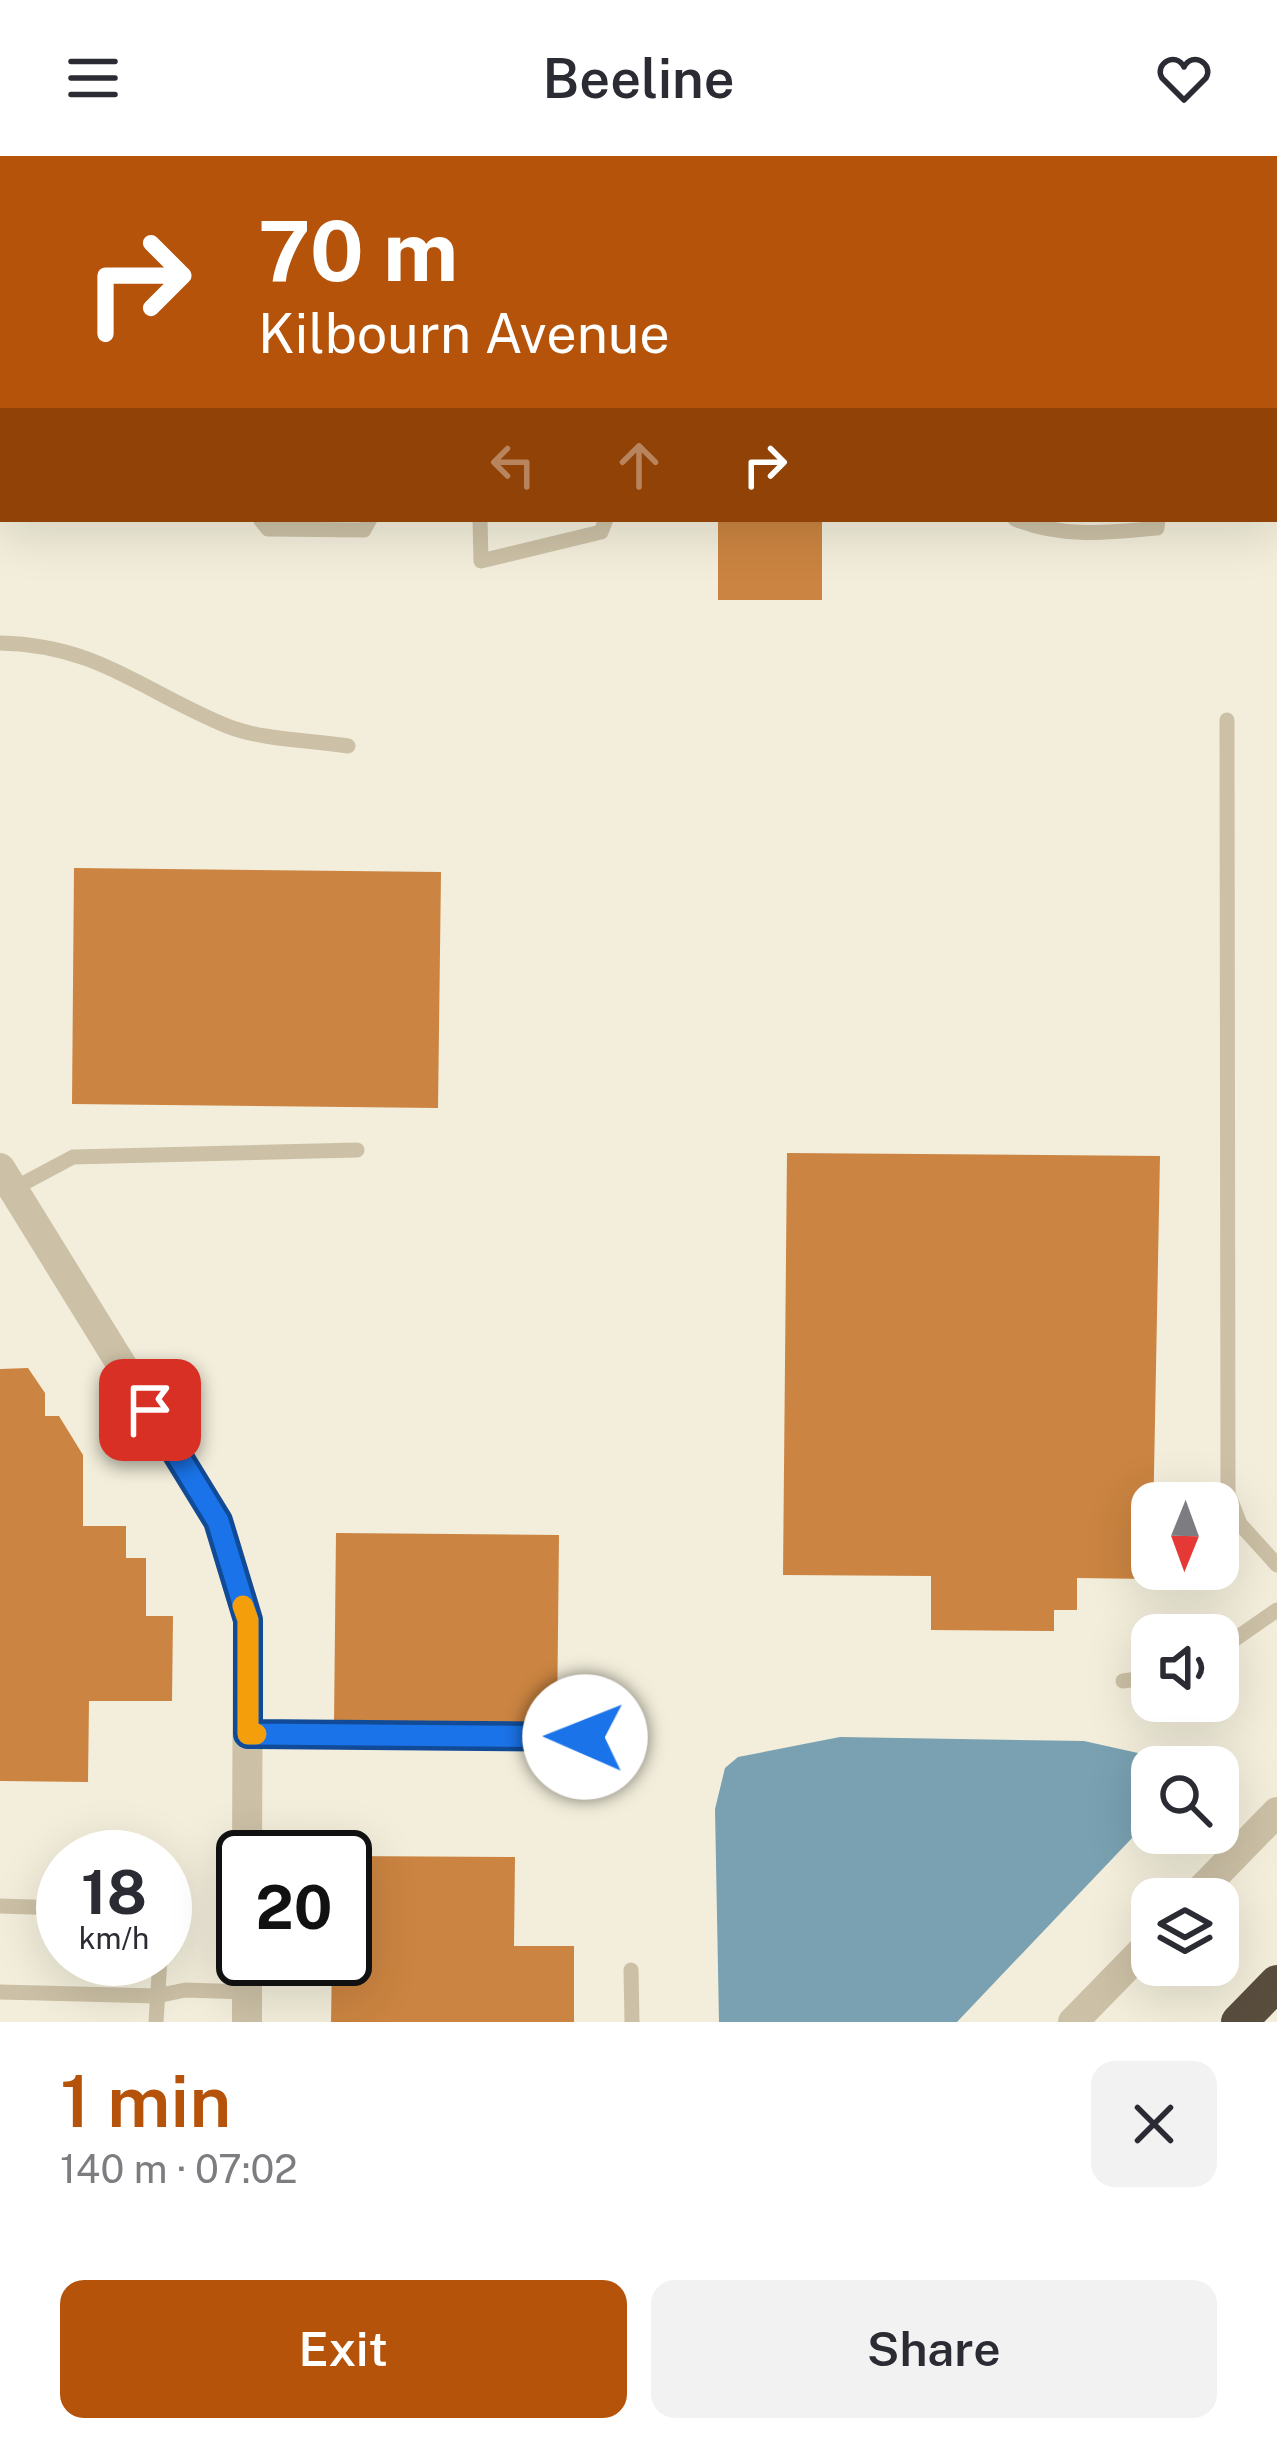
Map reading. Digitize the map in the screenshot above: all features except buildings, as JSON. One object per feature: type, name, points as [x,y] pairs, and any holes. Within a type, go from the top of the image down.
[{"type":"highway","points":[[1239,2022],[1277,1983]]},
{"type":"street","points":[[6,1178],[218,1521],[248,1620],[247,1830]]},
{"type":"street","points":[[1213,1878],[1277,1812]]},
{"type":"street","points":[[1073,2022],[1131,1963]]},
{"type":"lane","points":[[262,522],[268,530],[364,530],[368,522]]},
{"type":"lane","points":[[480,522],[481,562],[601,532],[605,522]]},
{"type":"lane","points":[[1022,522],[1045,531],[1106,533],[1157,528],[1158,522]]},
{"type":"lane","points":[[0,643],[27,643],[106,663],[230,728],[348,746]]},
{"type":"lane","points":[[1227,720],[1228,1493],[1240,1524],[1277,1565]]},
{"type":"lane","points":[[6,1178],[73,1157],[357,1150]]},
{"type":"lane","points":[[1239,1637],[1277,1610]]},
{"type":"lane","points":[[1123,1681],[1131,1680]]},
{"type":"lane","points":[[248,1734],[585,1737]]},
{"type":"lane","points":[[0,1906],[36,1908]]},
{"type":"lane","points":[[632,1970],[632,2022]]},
{"type":"lane","points":[[156,2022],[158,1986]]},
{"type":"lane","points":[[0,1992],[157,1996],[185,1990],[247,2007]]},
{"type":"water","points":[[840,1737],[1084,1741],[1131,1751],[1131,1839],[957,2022],[719,2022],[715,1809],[725,1768],[738,1757]]},
{"type":"slow traffic","points":[[243,1606],[248,1620],[248,1734],[256,1734]]},
{"type":"route","points":[[150,1410],[218,1521],[248,1620],[248,1734],[585,1737]]}]
